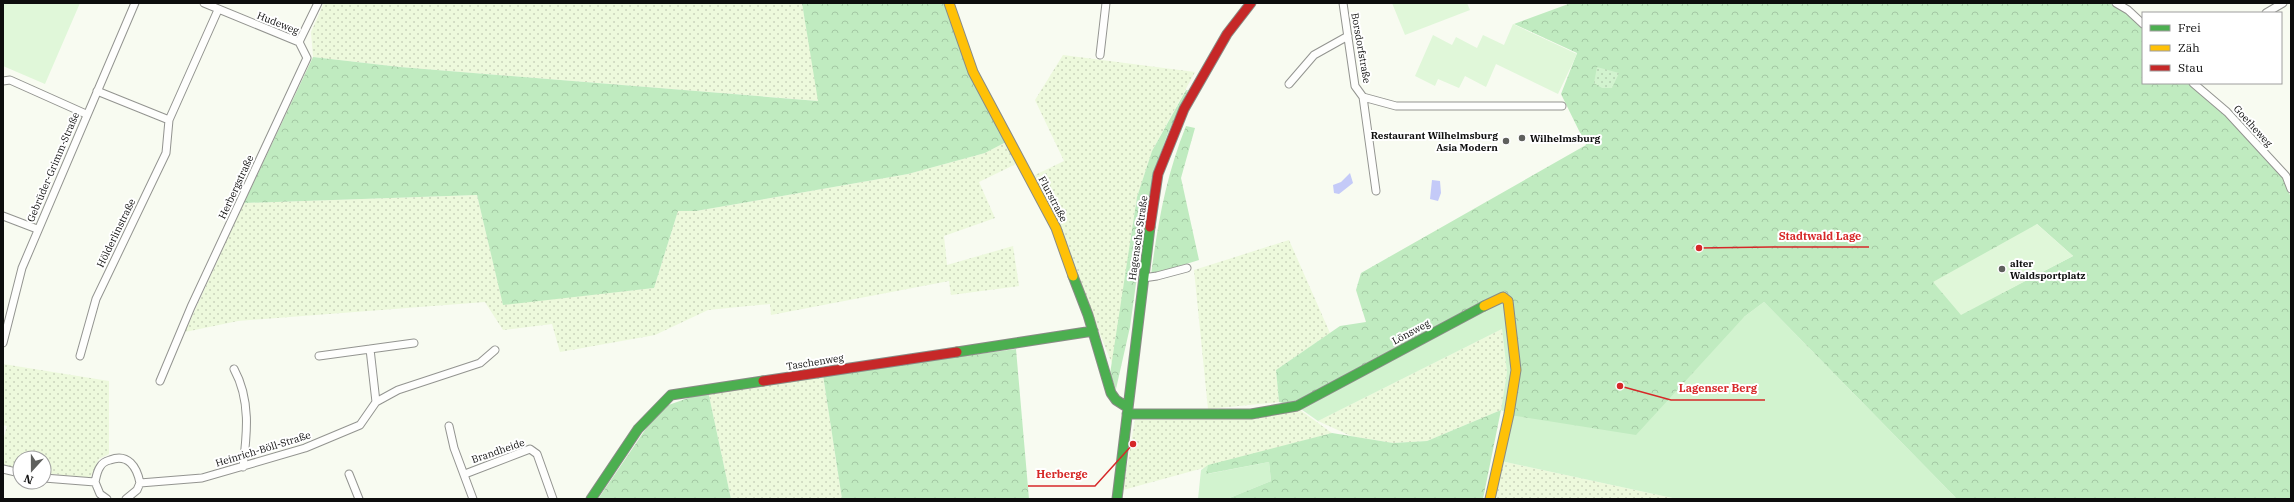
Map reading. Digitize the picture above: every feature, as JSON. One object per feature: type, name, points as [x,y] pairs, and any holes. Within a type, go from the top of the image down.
[{"type":"street","name":"Gebrüder-Grimm-Straße","points":[[3,343],[22,268],[37,229],[135,3]]},
{"type":"street","name":"Hudeweg","points":[[204,3],[299,42]]},
{"type":"street","points":[[299,42],[318,3]]},
{"type":"street","name":"Flurstraße","points":[[949,3],[973,72],[1056,228],[1093,331],[1101,363],[1111,393],[1127,410]]},
{"type":"street","points":[[1100,55],[1106,3]]},
{"type":"street","name":"Hagensche Straße","points":[[1117,499],[1143,278],[1158,174],[1177,122],[1227,34],[1251,3]]},
{"type":"street","name":"Borsdorfstraße","points":[[1343,3],[1355,86],[1363,97],[1376,191]]},
{"type":"street","points":[[2116,3],[2128,10],[2142,23]]},
{"type":"street","points":[[2268,12],[2283,3]]},
{"type":"street","name":"Hölderlinstraße","points":[[80,356],[96,299],[166,153],[169,120],[218,10]]},
{"type":"street","points":[[1289,84],[1314,55],[1348,36]]},
{"type":"street","name":"Herbergstraße","points":[[160,381],[191,307],[307,58],[299,42]]},
{"type":"street","points":[[3,81],[10,80],[86,114]]},
{"type":"street","name":"Goetheweg","points":[[2194,84],[2227,112],[2286,176],[2291,189]]},
{"type":"street","points":[[97,91],[169,120]]},
{"type":"street","points":[[1363,97],[1396,106],[1562,106]]},
{"type":"street","points":[[3,216],[37,229]]},
{"type":"street","points":[[1143,278],[1158,276],[1187,268]]},
{"type":"street","name":"Lönsweg","points":[[1127,410],[1251,414],[1297,406],[1423,337],[1457,322],[1502,297],[1508,301],[1516,370],[1509,414],[1490,499]]},
{"type":"street","name":"Taschenweg","points":[[591,499],[643,424],[662,401],[671,395],[1093,331]]},
{"type":"street","points":[[319,356],[414,343]]},
{"type":"street","points":[[370,349],[376,402]]},
{"type":"street","name":"Heinrich-Böll-Straße","points":[[140,483],[202,478],[304,448],[360,425],[376,402],[398,390],[480,363],[495,350]]},
{"type":"street","points":[[234,369],[244,396],[248,426],[243,467]]},
{"type":"street","name":"Brandheide","points":[[449,426],[454,448],[465,474],[473,499]]},
{"type":"street","name":"Brandheide","points":[[465,474],[530,449],[538,454],[553,499]]},
{"type":"street","points":[[107,499],[100,494],[95,482],[99,468],[103,463],[119,457],[128,460],[134,467],[140,483],[137,490],[126,499]]},
{"type":"street","points":[[349,474],[359,499]]},
{"type":"street","points":[[52,479],[95,482]]},
{"type":"green space","points":[[3,3],[80,3],[45,84],[3,66]]},
{"type":"green space","points":[[324,3],[802,3],[819,101],[400,67],[313,57],[311,32]]},
{"type":"green space","points":[[802,3],[945,3],[1006,142],[985,153],[908,174],[696,211],[678,211],[654,288],[503,305],[477,195],[244,203],[313,57],[400,67],[818,101]]},
{"type":"green space","points":[[1392,3],[1467,3],[1470,10],[1405,35]]},
{"type":"green space","points":[[1571,3],[2109,3],[2124,11],[2142,28],[2142,84],[2189,84],[2233,118],[2284,179],[2291,198],[2291,499],[1957,499],[1764,302],[1744,317],[1636,435],[1510,415],[1520,371],[1505,291],[1298,407],[1279,402],[1276,370],[1340,326],[1366,322],[1356,290],[1361,273],[1586,145],[1561,94],[1577,53],[1514,24]],"holes":[[[2037,224],[2073,256],[2002,293]]]},
{"type":"green space","points":[[1513,24],[1577,54],[1558,94],[1496,64],[1486,87],[1465,76],[1459,88],[1438,79],[1435,86],[1415,76],[1433,35],[1452,45],[1456,37],[1477,48],[1483,35],[1504,45]]},
{"type":"green space","points":[[1063,55],[1195,72],[1152,151],[1137,197],[1113,366],[1035,175],[1064,161],[1035,100]]},
{"type":"green space","points":[[1597,67],[1619,73],[1612,88],[1602,88],[1594,83]]},
{"type":"green space","points":[[1186,90],[1188,90],[1168,133],[1157,163],[1147,204],[1130,327],[1116,389],[1110,374],[1137,197],[1152,151]]},
{"type":"green space","points":[[1186,126],[1195,128],[1181,178],[1199,260],[1151,275],[1168,181]]},
{"type":"green space","points":[[1006,142],[1016,164],[979,182],[995,218],[944,236],[947,265],[1013,246],[1019,286],[951,295],[949,281],[771,315],[770,304],[708,310],[655,335],[560,352],[552,324],[503,330],[485,302],[238,321],[185,332],[244,203],[477,195],[503,304],[654,288],[678,211],[696,211],[908,174],[985,153]]},
{"type":"green space","name":"alter Waldsportplatz","points":[[2037,224],[2073,256],[1961,315],[1933,282]]},
{"type":"green space","points":[[1289,240],[1330,333],[1276,370],[1279,402],[1208,409],[1194,270]]},
{"type":"green space","points":[[1505,291],[1520,371],[1744,317],[1764,302],[1957,499],[1677,499],[1501,461],[1510,415],[1501,410],[1507,372],[1502,329],[1318,421],[1298,407]]},
{"type":"green space","points":[[1502,329],[1507,372],[1501,410],[1427,441],[1393,443],[1351,436],[1318,421]]},
{"type":"green space","points":[[1016,349],[1029,499],[842,499],[823,375]]},
{"type":"green space","points":[[3,364],[109,381],[109,454],[99,459],[90,478],[52,474],[52,450],[12,450],[12,467],[3,465],[3,441],[7,426],[3,425]]},
{"type":"green space","points":[[823,375],[842,499],[731,499],[708,391]]},
{"type":"green space","points":[[708,391],[731,499],[598,499],[660,408]]},
{"type":"green space","points":[[1300,410],[1332,433],[1123,490],[1135,420],[1254,419]]},
{"type":"green space","points":[[1501,410],[1483,499],[1227,499],[1271,481],[1269,462],[1206,474],[1208,465],[1332,433],[1393,443],[1427,441]]},
{"type":"green space","points":[[1501,461],[1677,499],[1493,499]]},
{"type":"green space","points":[[1269,462],[1271,481],[1227,499],[1198,499],[1201,470],[1208,465],[1207,474]]},
{"type":"water","points":[[1350,173],[1353,183],[1339,194],[1334,193],[1333,185],[1341,182]]},
{"type":"water","points":[[1432,180],[1440,181],[1441,193],[1438,201],[1430,199]]},
{"type":"traffic: fast","points":[[1117,499],[1150,227]]},
{"type":"traffic: fast","points":[[1073,276],[1088,315],[1111,393],[1116,400],[1127,407]]},
{"type":"traffic: fast","points":[[1127,414],[1251,414],[1297,406],[1484,306]]},
{"type":"traffic: fast","points":[[957,352],[1093,331]]},
{"type":"traffic: fast","points":[[591,499],[638,429],[671,395],[763,381]]},
{"type":"traffic: slow","points":[[949,3],[973,72],[1056,228],[1073,276]]},
{"type":"traffic: slow","points":[[1484,306],[1503,297],[1508,301],[1516,370],[1509,414],[1490,499]]},
{"type":"traffic: jam","points":[[1150,227],[1158,174],[1184,109],[1227,34],[1251,3]]},
{"type":"traffic: jam","points":[[763,381],[957,352]]},
{"type":"place","name":"Wilhelmsburg","points":[[1522,138]]},
{"type":"place","name":"Restaurant Wilhelmsburg Asia Modern","points":[[1506,141]]},
{"type":"place","name":"Stadtwald Lage","points":[[1699,248]]},
{"type":"place","name":"alter Waldsportplatz","points":[[2002,269]]},
{"type":"place","name":"Lagenser Berg","points":[[1620,386]]},
{"type":"place","name":"Herberge","points":[[1133,444]]}]
